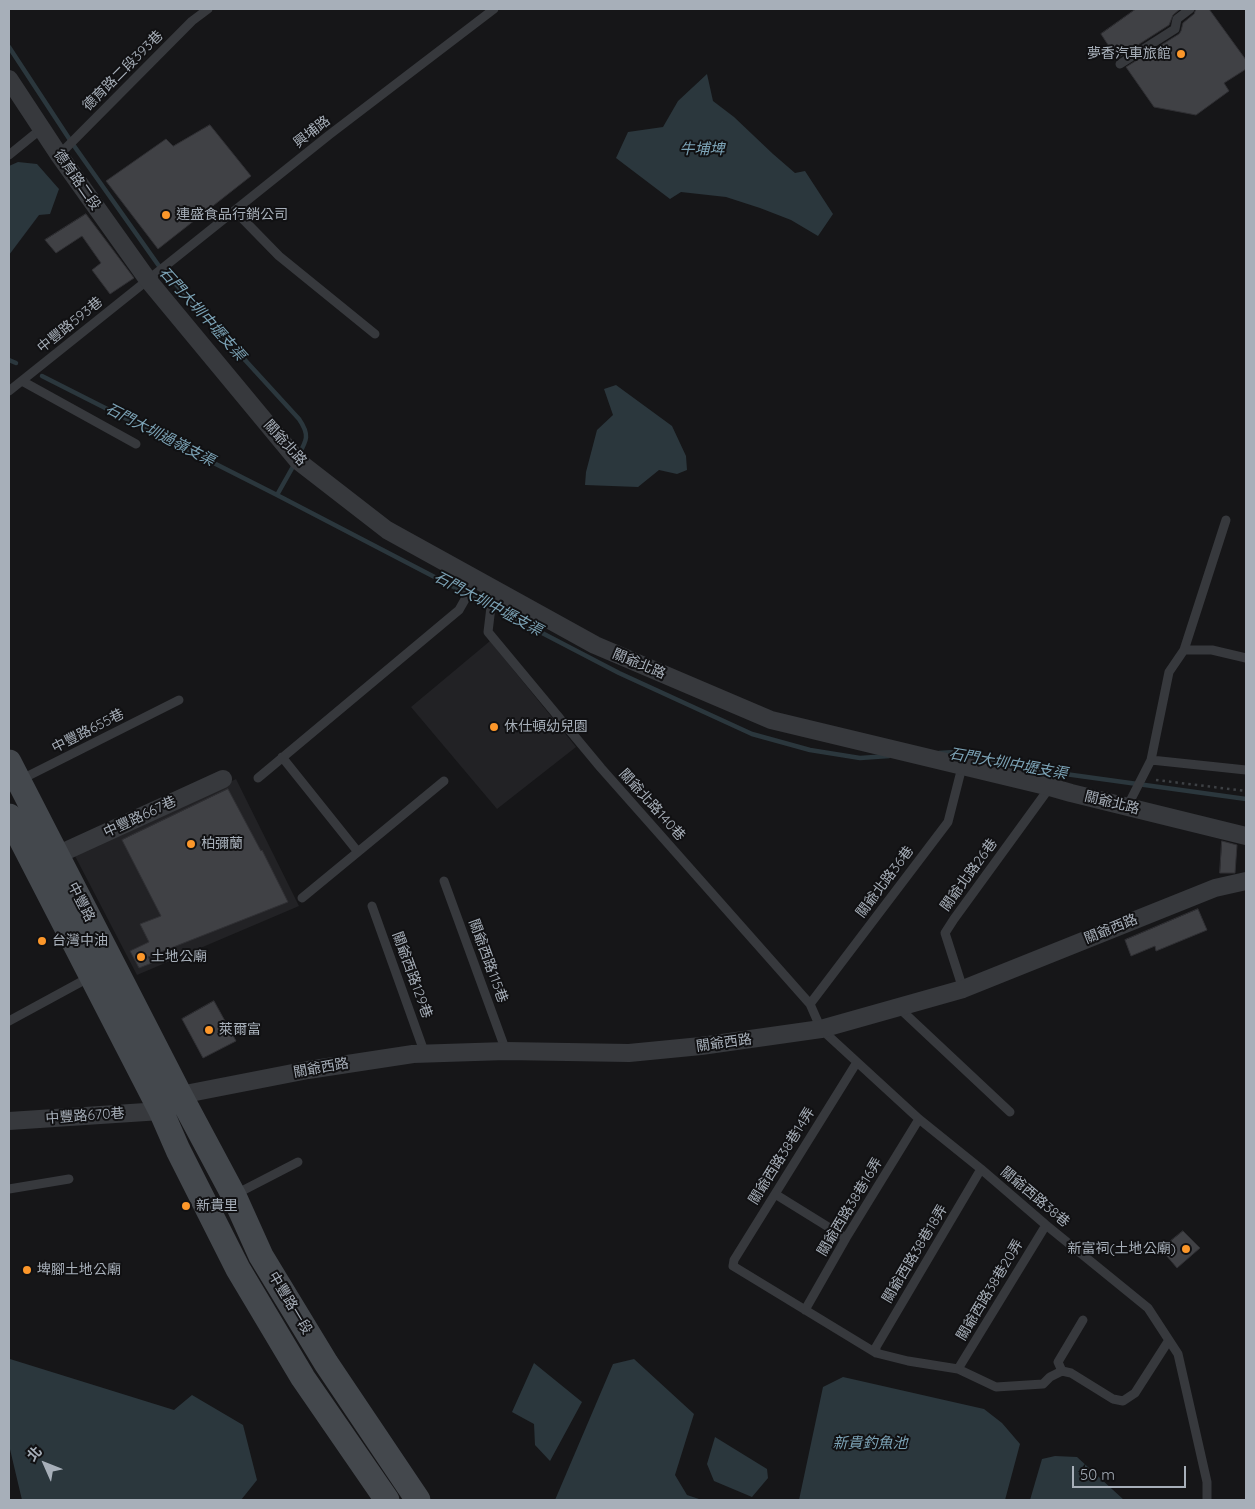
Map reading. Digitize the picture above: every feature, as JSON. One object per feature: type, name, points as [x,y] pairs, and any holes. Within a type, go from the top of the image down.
[{"type":"main road","name":"中豐路","points":[[12,776],[57,856],[180,1096]]},
{"type":"main road","name":"中豐路","points":[[9,816],[161,1111]]},
{"type":"main road","name":"中豐路一段","points":[[180,1096],[234,1196],[261,1256],[326,1363],[418,1500]]},
{"type":"main road","name":"中豐路一段","points":[[161,1111],[178,1150],[238,1269],[304,1378],[387,1500]]},
{"type":"street","name":"德育路二段","points":[[9,79],[59,155],[148,280]]},
{"type":"street","name":"關爺北路","points":[[148,280],[298,461],[387,530],[595,646],[771,720],[1246,836]]},
{"type":"street","name":"中豐路667巷","points":[[57,856],[223,779]]},
{"type":"street","name":"關爺西路","points":[[180,1096],[308,1070],[413,1054],[506,1051],[629,1053],[701,1046],[821,1029],[963,989],[1215,888],[1246,881]]},
{"type":"street","points":[[161,1111],[180,1096]]},
{"type":"street","name":"中豐路670巷","points":[[9,1121],[161,1111]]},
{"type":"lane","name":"德育路二段393巷","points":[[59,155],[192,21],[208,9]]},
{"type":"lane","name":"興埔路","points":[[148,280],[330,135],[494,9]]},
{"type":"lane","points":[[1120,64],[1175,29],[1177,19],[1190,9]]},
{"type":"lane","points":[[9,155],[42,128]]},
{"type":"lane","points":[[235,211],[279,256],[375,334]]},
{"type":"lane","name":"中豐路593巷","points":[[9,391],[148,280]]},
{"type":"lane","points":[[22,381],[136,444]]},
{"type":"lane","points":[[1127,807],[1151,760],[1169,672],[1184,650],[1226,520]]},
{"type":"lane","points":[[258,778],[459,610],[476,580]]},
{"type":"lane","name":"關爺北路140巷","points":[[493,590],[488,632],[601,768],[810,1004],[821,1029]]},
{"type":"lane","points":[[1184,650],[1212,650],[1246,658]]},
{"type":"lane","name":"中豐路655巷","points":[[12,776],[179,700]]},
{"type":"lane","points":[[282,757],[358,852]]},
{"type":"lane","points":[[1151,760],[1246,770]]},
{"type":"lane","name":"關爺北路36巷","points":[[810,1004],[948,822],[962,767]]},
{"type":"lane","points":[[302,898],[444,780]]},
{"type":"lane","name":"關爺北路26巷","points":[[963,989],[945,933],[1050,787]]},
{"type":"lane","name":"關爺西路115巷","points":[[444,881],[506,1051]]},
{"type":"lane","name":"關爺西路129巷","points":[[372,906],[425,1054]]},
{"type":"lane","points":[[9,1021],[92,976]]},
{"type":"lane","points":[[898,1007],[1010,1112]]},
{"type":"lane","name":"關爺西路38巷","points":[[821,1029],[919,1119],[1148,1308],[1178,1354],[1207,1482],[1206,1500]]},
{"type":"lane","name":"關爺西路38巷14弄","points":[[805,1310],[733,1266],[734,1260],[858,1062]]},
{"type":"lane","name":"關爺西路38巷16弄","points":[[805,1310],[846,1238],[919,1119]]},
{"type":"lane","points":[[234,1196],[298,1162]]},
{"type":"lane","name":"關爺西路38巷18弄","points":[[876,1353],[876,1347],[981,1169]]},
{"type":"lane","points":[[9,1189],[69,1179]]},
{"type":"lane","points":[[775,1194],[846,1238]]},
{"type":"lane","name":"關爺西路38巷20弄","points":[[958,1369],[1046,1225]]},
{"type":"lane","points":[[805,1310],[876,1353],[908,1361],[958,1369],[996,1387],[1043,1384],[1050,1377],[1062,1371],[1071,1373],[1113,1399],[1123,1402],[1135,1393],[1169,1340]]},
{"type":"lane","points":[[1062,1371],[1058,1362],[1083,1320]]},
{"type":"path","points":[[1156,780],[1246,791]]},
{"type":"shaded area","name":"休仕頓幼兒園","points":[[490,641],[576,747],[497,809],[411,707]]},
{"type":"shaded area","points":[[236,779],[299,906],[137,975],[75,856]]},
{"type":"water","name":"牛埔埤","points":[[707,74],[713,101],[734,117],[795,173],[805,171],[833,214],[818,236],[791,220],[726,197],[681,192],[670,199],[616,158],[628,132],[663,127],[678,101]]},
{"type":"water","points":[[18,162],[37,164],[59,189],[50,214],[39,215],[9,255],[9,166]]},
{"type":"water","points":[[616,385],[672,426],[686,456],[687,470],[677,474],[659,470],[638,487],[585,485],[586,472],[597,430],[613,415],[604,389]]},
{"type":"water","points":[[10,1359],[174,1410],[192,1395],[243,1425],[257,1480],[241,1500],[22,1500],[9,1445]]},
{"type":"water","points":[[634,1359],[694,1414],[675,1475],[687,1495],[702,1500],[555,1500],[613,1364]]},
{"type":"water","points":[[534,1363],[582,1402],[550,1461],[535,1445],[534,1424],[512,1412]]},
{"type":"water","name":"新貴釣魚池","points":[[843,1377],[984,1409],[1002,1423],[1020,1444],[1005,1500],[799,1500],[823,1387]]},
{"type":"water","points":[[715,1437],[767,1469],[768,1478],[752,1497],[714,1481],[707,1464]]},
{"type":"water","points":[[1055,1456],[1077,1457],[1124,1500],[1030,1500],[1042,1459]]},
{"type":"building","points":[[1136,9],[1180,9],[1173,15],[1169,25],[1119,57],[1118,55],[1116,57],[1101,34]]},
{"type":"building","points":[[1196,9],[1209,9],[1246,60],[1246,69],[1224,83],[1229,91],[1196,115],[1154,107],[1126,67],[1179,34],[1183,23],[1194,14]]},
{"type":"building","name":"連盛食品行銷公司","points":[[210,125],[251,176],[158,249],[106,181],[166,139],[173,146]]},
{"type":"building","points":[[86,214],[134,278],[110,294],[92,270],[101,263],[82,236],[56,253],[45,240]]},
{"type":"building","points":[[228,789],[288,902],[148,957],[152,963],[139,968],[130,951],[149,942],[140,924],[161,916],[122,840]]},
{"type":"building","points":[[1222,841],[1237,845],[1235,873],[1220,873]]},
{"type":"building","points":[[1198,909],[1207,930],[1156,951],[1155,946],[1131,956],[1125,940]]},
{"type":"building","name":"萊爾富","points":[[214,1001],[236,1041],[203,1058],[182,1019]]},
{"type":"building","name":"新富祠(土地公廟)","points":[[1183,1231],[1200,1248],[1177,1268],[1166,1255],[1172,1250],[1167,1244]]},
{"type":"waterway","name":"石門大圳中壢支渠","points":[[9,47],[72,143],[159,266],[299,419],[305,429],[306,438],[298,456]]},
{"type":"waterway","name":"石門大圳過嶺支渠","points":[[9,360],[16,363]]},
{"type":"waterway","name":"石門大圳中壢支渠","points":[[42,376],[277,495],[619,673],[752,734],[810,750],[860,758],[889,756]]},
{"type":"waterway","name":"石門大圳中壢支渠","points":[[277,495],[295,463]]},
{"type":"waterway","name":"石門大圳中壢支渠","points":[[939,753],[955,752],[1058,773],[1246,799]]},
{"type":"place","name":"夢香汽車旅館","points":[[1181,54]]},
{"type":"place","name":"連盛食品行銷公司","points":[[166,215]]},
{"type":"place","name":"休仕頓幼兒園","points":[[494,727]]},
{"type":"place","name":"柏彌蘭","points":[[191,844]]},
{"type":"place","name":"台灣中油","points":[[42,941]]},
{"type":"place","name":"土地公廟","points":[[141,957]]},
{"type":"place","name":"萊爾富","points":[[209,1030]]},
{"type":"place","name":"新貴里","points":[[186,1206]]},
{"type":"place","name":"新富祠(土地公廟)","points":[[1186,1249]]},
{"type":"place","name":"埤腳土地公廟","points":[[27,1270]]}]
